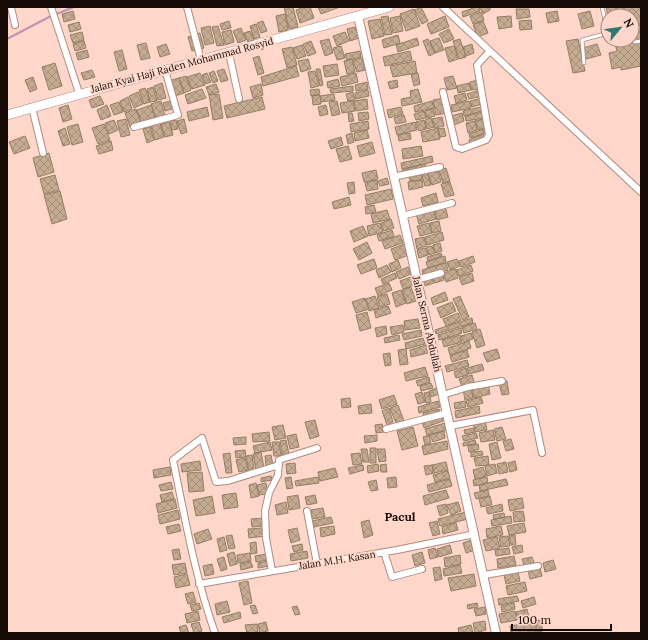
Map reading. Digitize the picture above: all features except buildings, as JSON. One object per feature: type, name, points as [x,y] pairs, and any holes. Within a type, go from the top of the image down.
[{"type":"main road","name":"Jalan Kyai Haji Raden Mohammad Rosyid","points":[[7,115],[388,7]]},
{"type":"main road","name":"Jalan Serma Abdullah","points":[[358,16],[496,633]]},
{"type":"street","points":[[11,7],[15,25]]},
{"type":"street","points":[[187,7],[201,60]]},
{"type":"street","points":[[443,7],[641,192]]},
{"type":"street","points":[[51,9],[79,94]]},
{"type":"street","points":[[444,92],[456,147],[462,149],[486,140],[489,135],[477,67],[479,62],[490,51]]},
{"type":"street","points":[[229,53],[239,98]]},
{"type":"street","points":[[134,126],[178,115],[165,70]]},
{"type":"street","points":[[32,107],[43,153]]},
{"type":"street","points":[[394,177],[440,168]]},
{"type":"street","points":[[402,216],[452,203]]},
{"type":"street","points":[[416,280],[441,273]]},
{"type":"street","points":[[443,395],[468,387],[502,381]]},
{"type":"street","points":[[450,426],[532,410],[542,452]]},
{"type":"street","points":[[386,429],[447,413]]},
{"type":"street","points":[[215,633],[199,584],[173,460],[202,438],[216,482],[228,481],[279,465]]},
{"type":"street","points":[[272,571],[266,538],[265,511],[269,493],[278,475],[281,458],[317,448]]},
{"type":"street","points":[[307,511],[317,564]]},
{"type":"street","name":"Jalan M.H. Kasan","points":[[199,584],[384,552],[475,534]]},
{"type":"street","points":[[384,552],[392,577],[422,569]]},
{"type":"street","points":[[484,575],[538,566]]},
{"type":"lane","points":[[584,63],[582,40],[600,35]]},
{"type":"waterway","points":[[7,39],[49,17],[74,7]]},
{"type":"district","name":"Pacul","points":[[400,516]]}]
